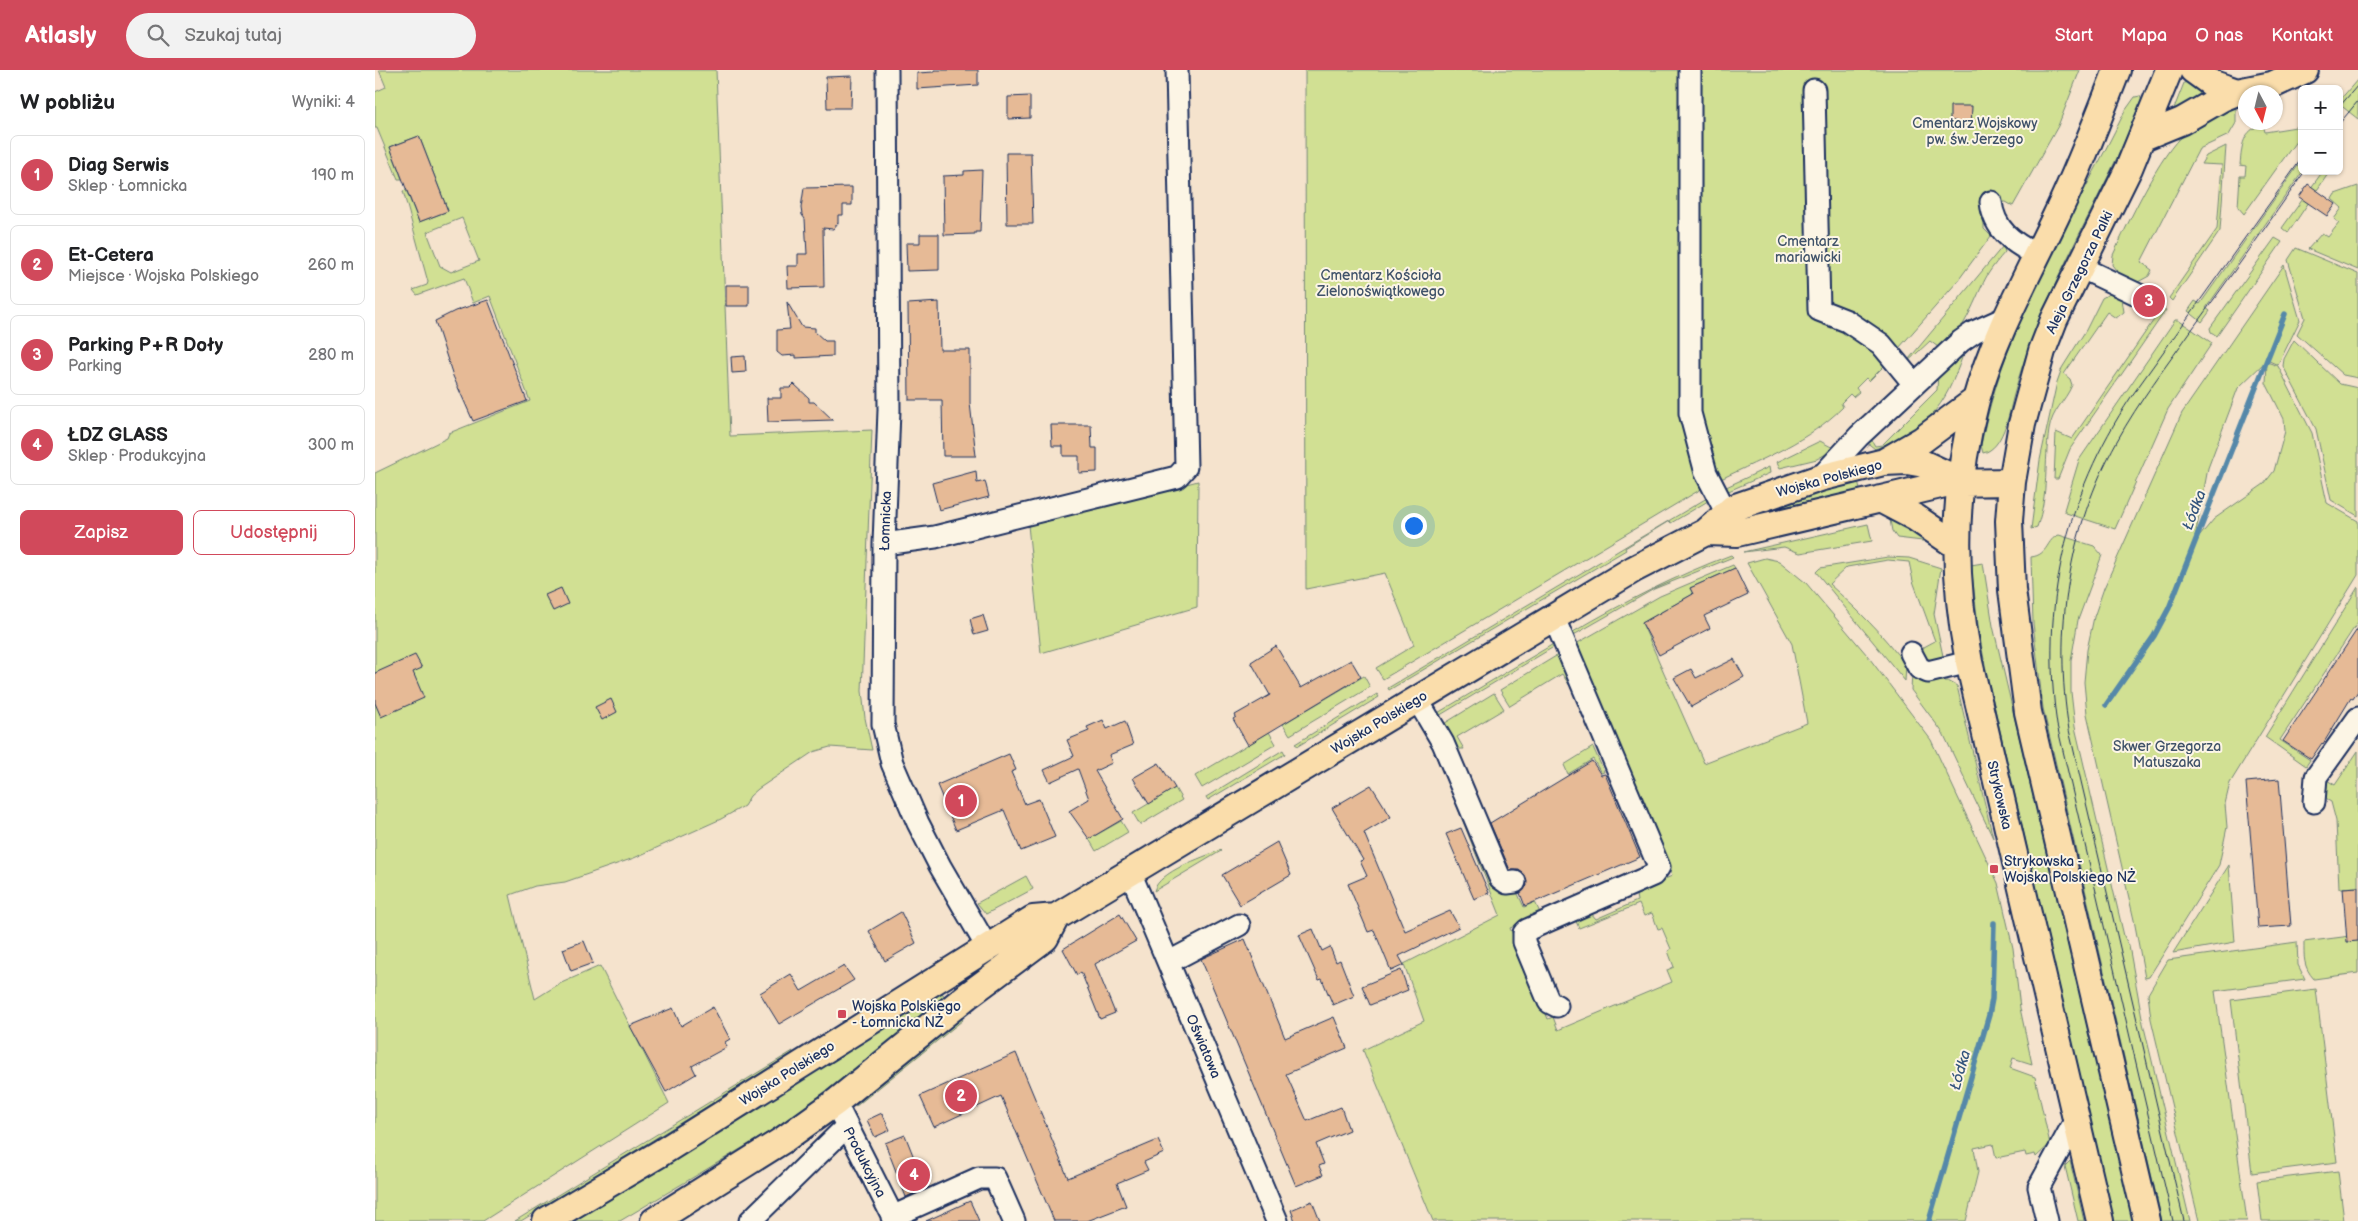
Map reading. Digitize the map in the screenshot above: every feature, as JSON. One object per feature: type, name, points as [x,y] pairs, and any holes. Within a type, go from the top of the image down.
[{"type":"main road","points":[[1961,481],[1968,435],[1977,400],[2005,318],[2073,179],[2117,70]]},
{"type":"main road","name":"Aleja Grzegorza Palki","points":[[2012,482],[2021,424],[2042,351],[2054,320],[2143,138],[2169,70]]},
{"type":"main road","points":[[2193,70],[2211,83],[2237,92]]},
{"type":"main road","points":[[2143,138],[2182,121],[2206,106],[2237,92],[2272,85],[2305,70]]},
{"type":"main road","points":[[1884,462],[1922,440],[1977,400]]},
{"type":"main road","name":"Wojska Polskiego","points":[[547,1221],[1033,919],[1055,917],[1417,699],[1659,556],[1706,532],[1727,512],[1759,497],[1820,478],[1884,462],[1907,461],[1924,464],[1961,481]]},
{"type":"main road","name":"Wojska Polskiego","points":[[1706,532],[1737,533],[1776,522],[1961,481],[2012,482]]},
{"type":"main road","name":"Strykowska","points":[[1961,481],[1957,546],[1961,612],[1969,662],[2100,1221]]},
{"type":"main road","points":[[2012,482],[2009,521],[2011,575],[2028,712],[2147,1221]]},
{"type":"main road","points":[[1880,499],[1916,518],[1957,546]]},
{"type":"main road","points":[[654,1221],[783,1140],[835,1102],[967,996],[1045,938],[1055,917]]},
{"type":"street","name":"Łomnicka","points":[[887,70],[889,410],[881,707],[886,744],[901,786],[940,866],[987,947]]},
{"type":"street","points":[[884,544],[935,536],[1177,477],[1186,467],[1177,70]]},
{"type":"street","points":[[1690,70],[1689,402],[1706,473],[1727,512]]},
{"type":"street","points":[[1813,90],[1819,310],[1847,321],[1881,344],[1913,384]]},
{"type":"street","points":[[1991,202],[1995,221],[2003,232],[2015,244],[2037,255]]},
{"type":"street","points":[[2080,267],[2145,298]]},
{"type":"street","points":[[1820,478],[1913,384],[1961,340],[2005,318]]},
{"type":"street","points":[[1554,618],[1659,867],[1653,875],[1527,930],[1524,933],[1524,942],[1549,1002],[1557,1006]]},
{"type":"street","points":[[1911,653],[1919,668],[1928,672],[1969,662]]},
{"type":"street","points":[[1417,699],[1443,743],[1500,878],[1507,883],[1515,882]]},
{"type":"street","points":[[2314,802],[2316,776],[2358,718]]},
{"type":"street","name":"Oświatowa","points":[[1130,872],[1277,1221]]},
{"type":"street","points":[[1169,962],[1239,925]]},
{"type":"street","name":"Produkcyjna","points":[[835,1102],[893,1219]]},
{"type":"street","points":[[2047,1221],[2039,1187],[2076,1119]]},
{"type":"street","points":[[750,1221],[846,1127]]},
{"type":"street","points":[[893,1219],[979,1178],[989,1177],[995,1178],[1014,1221]]},
{"type":"green space","points":[[379,70],[716,70],[730,436],[872,430],[862,691],[865,718],[872,750],[830,747],[813,752],[758,789],[750,796],[744,806],[721,819],[634,858],[565,882],[535,886],[510,895],[535,999],[559,984],[600,966],[669,1103],[483,1221],[375,1221],[375,473],[447,438],[449,433],[530,401],[490,296],[473,303],[464,278],[417,295],[413,290],[427,285],[428,282],[403,191],[406,190],[419,222],[448,211],[419,136],[390,147],[402,179],[398,179],[377,128],[375,128],[375,92],[386,87]],"holes":[[[462,218],[479,261],[451,272],[440,266],[427,232]]]},
{"type":"green space","points":[[1305,70],[2080,70],[2058,126],[2013,206],[2006,202],[1984,204],[1984,229],[1991,236],[1957,282],[1899,348],[1892,339],[1881,344],[1888,362],[1869,381],[1866,378],[1856,388],[1859,392],[1853,397],[1850,394],[1841,403],[1843,407],[1830,419],[1816,430],[1785,448],[1721,479],[1715,468],[1703,488],[1383,679],[1376,668],[1414,645],[1385,573],[1306,589]]},
{"type":"green space","points":[[2186,78],[2212,91],[2171,116]]},
{"type":"green space","points":[[2358,79],[2358,119],[2343,107],[2343,96]]},
{"type":"green space","points":[[2140,96],[2142,101],[2126,138],[2039,321],[2025,359],[2004,430],[1996,445],[1983,453],[1981,445],[1992,401],[2006,357],[2023,315],[2062,232],[2125,111],[2135,97]]},
{"type":"green space","points":[[2236,108],[2236,123],[2229,135],[2199,149],[2141,262],[2152,270],[2149,276],[2138,282],[2120,275],[2112,265],[2113,255],[2145,190],[2166,156],[2185,133],[2203,121]]},
{"type":"green space","points":[[2298,127],[2298,139],[2244,214],[2238,207],[2240,176],[2245,176],[2246,166],[2240,165],[2244,140],[2251,131],[2264,130],[2265,132]]},
{"type":"green space","points":[[2226,146],[2220,231],[2172,301],[2169,298],[2217,229],[2222,165],[2201,164],[2206,156]]},
{"type":"green space","points":[[2298,166],[2298,175],[2300,175],[2206,308],[2210,311],[2202,322],[2188,311],[2195,301],[2200,304]]},
{"type":"green space","points":[[2320,175],[2327,175],[2288,233],[2282,228]]},
{"type":"green space","points":[[2358,186],[2358,270],[2308,249],[2322,233],[2328,237],[2339,223],[2334,219],[2342,208],[2332,199],[2335,194]]},
{"type":"green space","points":[[2275,238],[2282,242],[2217,336],[2211,332],[2210,328]]},
{"type":"green space","points":[[2003,246],[2005,252],[1988,274],[1954,337],[1947,344],[1938,347],[1930,341],[1904,365]]},
{"type":"green space","points":[[2296,248],[2358,274],[2358,378],[2343,375],[2297,334],[2305,318],[2288,260]]},
{"type":"green space","name":"Skwer Grzegorza Matuszaka","points":[[2284,265],[2300,320],[2278,365],[2267,360],[2238,388],[2208,468],[2194,543],[2214,519],[2264,484],[2274,471],[2285,431],[2284,419],[2266,383],[2267,362],[2278,366],[2312,433],[2327,503],[2358,521],[2358,575],[2230,783],[2225,804],[2227,827],[2219,865],[2149,977],[2145,978],[2134,920],[2087,714],[2084,682],[2087,650],[2094,617],[2104,588],[2182,413]]},
{"type":"green space","points":[[2109,294],[2122,299],[2124,312],[2116,318],[2107,312],[2064,374],[2070,379],[2072,385],[2056,411],[2049,430],[2046,478],[2041,514],[2037,527],[2031,529],[2040,460],[2057,382],[2062,368],[2086,330],[2102,298]]},
{"type":"green space","points":[[2162,308],[2166,310],[2070,449],[2058,479],[2054,479],[2056,432],[2072,439]]},
{"type":"green space","points":[[2175,320],[2178,320],[2212,343],[2168,409],[2115,529],[2066,513],[2064,510],[2079,460]]},
{"type":"green space","points":[[2294,340],[2340,384],[2358,388],[2358,516],[2331,500],[2316,429],[2283,366],[2284,359]]},
{"type":"green space","points":[[1967,344],[1945,397],[1925,421],[1896,440],[1875,449],[1865,441],[1871,439],[1875,446],[1882,445],[1937,390],[1938,373]]},
{"type":"green space","points":[[1820,441],[1835,449],[1817,459],[1780,468],[1777,462]]},
{"type":"green space","points":[[1769,467],[1770,473],[1724,493],[1722,489]]},
{"type":"green space","points":[[1858,480],[1861,494],[1738,521],[1740,516]]},
{"type":"green space","points":[[1198,481],[1197,607],[1041,653],[1028,525]]},
{"type":"green space","points":[[1712,495],[1713,498],[1671,523],[1669,521],[1625,548],[1626,550],[1389,690],[1388,688]]},
{"type":"green space","points":[[1890,520],[1931,542],[1897,538],[1892,531]]},
{"type":"green space","points":[[1868,524],[1872,541],[1800,553],[1784,547],[1743,552]]},
{"type":"green space","points":[[2059,535],[2094,546],[2102,555],[2078,620],[2071,661],[2071,692],[2075,727],[2124,936],[2129,946],[2143,1023],[2190,1221],[2162,1221],[2043,708],[2033,623],[2031,557],[2041,553]]},
{"type":"green space","points":[[1731,555],[1733,557],[1654,589],[1572,636],[1573,632],[1611,610],[1670,581]]},
{"type":"green space","points":[[1888,557],[1909,558],[1941,568],[1934,614],[1943,656],[1941,660],[1928,664],[1922,651],[1924,647],[1935,641],[1913,581],[1909,562],[1888,560],[1847,567],[1829,584],[1870,623],[1898,655],[1906,666],[1905,681],[1816,572],[1820,568]]},
{"type":"green space","points":[[1765,558],[1779,561],[1806,583],[1867,655],[1931,740],[1998,883],[2013,948],[2020,1008],[2032,1064],[2013,1058],[2010,1068],[2035,1077],[2050,1144],[2036,1157],[2035,1154],[2026,1156],[2025,1152],[1996,1158],[1993,1144],[1974,1148],[1978,1172],[1966,1221],[1433,1221],[1363,1050],[1424,1021],[1404,964],[1500,915],[1434,748],[1496,887],[1503,894],[1517,892],[1524,907],[1535,902],[1541,915],[1510,928],[1548,1019],[1553,1017],[1558,1030],[1672,982],[1667,970],[1674,967],[1668,951],[1671,949],[1662,928],[1658,929],[1652,913],[1644,916],[1639,904],[1579,928],[1574,917],[1591,913],[1596,919],[1637,901],[1636,895],[1640,889],[1672,876],[1574,645],[1660,596],[1733,565],[1735,568],[1690,588],[1693,594],[1642,623],[1704,763],[1807,723],[1792,644],[1747,563]]},
{"type":"green space","points":[[1983,563],[1993,626],[2133,1221],[2114,1221],[1987,675],[1979,633],[1971,565]]},
{"type":"green space","points":[[2358,587],[2358,622],[2280,740],[2310,760],[2306,766],[2265,737]]},
{"type":"green space","points":[[1555,643],[1557,645],[1437,717],[1436,714]]},
{"type":"green space","points":[[1561,653],[1570,686],[1562,674],[1510,706],[1500,690]]},
{"type":"green space","points":[[1912,673],[1922,681],[1948,681],[1957,686],[1993,838],[1943,733],[1911,690]]},
{"type":"green space","points":[[1364,676],[1370,687],[1290,735],[1283,724]]},
{"type":"green space","points":[[1494,693],[1504,709],[1457,737],[1464,749],[1455,749],[1442,725]]},
{"type":"green space","points":[[1377,694],[1379,697],[1298,746],[1295,744]]},
{"type":"green space","points":[[1269,732],[1276,744],[1202,788],[1195,776]]},
{"type":"green space","points":[[1593,747],[1604,772],[1601,773],[1593,759],[1568,774],[1564,765]]},
{"type":"green space","points":[[1283,750],[1285,754],[1208,800],[1206,797]]},
{"type":"green space","points":[[2358,751],[2358,887],[2339,888],[2336,821],[2331,802],[2320,796],[2325,779],[2335,785]]},
{"type":"green space","points":[[1175,788],[1182,800],[1140,825],[1133,813]]},
{"type":"green space","points":[[1121,821],[1128,832],[1096,851],[1089,839]]},
{"type":"green space","points":[[1220,850],[1154,891],[1164,877],[1172,871]]},
{"type":"green space","points":[[2229,865],[2235,942],[2173,953]]},
{"type":"green space","points":[[1026,876],[1033,889],[986,914],[977,903]]},
{"type":"green space","points":[[2358,935],[2358,973],[2314,979],[2310,975],[2304,957],[2304,942]]},
{"type":"green space","points":[[2297,942],[2298,965],[2305,979],[2215,991],[2247,1221],[2199,1221],[2151,1019],[2148,994],[2168,960]]},
{"type":"green space","points":[[2316,989],[2337,1162],[2252,1173],[2231,1000]]},
{"type":"green space","points":[[940,990],[947,1000],[816,1100],[769,1132],[620,1221],[570,1221]]},
{"type":"green space","points":[[960,1016],[963,1020],[855,1107],[855,1106]]},
{"type":"green space","points":[[793,1051],[791,1055],[521,1221],[515,1221]]},
{"type":"green space","points":[[2070,1161],[2084,1221],[2078,1221],[2065,1166]]},
{"type":"green space","points":[[2338,1171],[2344,1221],[2262,1221],[2257,1181]]},
{"type":"building","points":[[934,70],[978,70],[978,85],[917,89],[917,73],[934,72]]},
{"type":"building","points":[[852,76],[851,108],[827,108],[826,77]]},
{"type":"building","points":[[1030,96],[1030,118],[1008,119],[1008,97]]},
{"type":"building","points":[[1950,106],[1972,106],[1971,126],[1956,125],[1956,121],[1950,121]]},
{"type":"building","points":[[419,136],[448,211],[419,222],[390,147]]},
{"type":"building","points":[[1006,153],[1031,153],[1033,224],[1007,224]]},
{"type":"building","points":[[982,170],[980,232],[975,232],[975,234],[944,235],[943,176],[964,175],[964,171]]},
{"type":"building","points":[[2308,184],[2336,204],[2327,216],[2299,197]]},
{"type":"building","points":[[852,187],[852,205],[843,205],[843,215],[838,215],[838,223],[833,229],[823,228],[824,287],[788,288],[787,266],[798,266],[798,254],[807,254],[805,219],[801,208],[804,188]]},
{"type":"building","points":[[920,234],[939,234],[939,270],[907,271],[906,243],[920,243]]},
{"type":"building","points":[[726,285],[749,285],[749,306],[726,306]]},
{"type":"building","points":[[488,300],[527,401],[473,421],[453,376],[435,321],[455,311]]},
{"type":"building","points":[[787,302],[802,327],[815,328],[815,332],[825,341],[833,341],[833,356],[796,358],[796,355],[782,356],[777,352],[777,330],[790,329]]},
{"type":"building","points":[[939,302],[940,350],[970,350],[970,403],[976,456],[943,456],[942,400],[909,400],[908,304]]},
{"type":"building","points":[[745,356],[746,372],[732,373],[731,357]]},
{"type":"building","points":[[794,384],[809,398],[809,402],[814,402],[833,420],[768,422],[767,398],[781,398],[781,388],[790,388]]},
{"type":"building","points":[[1051,425],[1091,425],[1092,448],[1097,448],[1097,472],[1079,473],[1079,456],[1063,456],[1063,446],[1052,446]]},
{"type":"building","points":[[976,471],[977,483],[985,481],[989,497],[939,510],[932,483]]},
{"type":"building","points":[[1735,568],[1748,595],[1704,616],[1710,628],[1659,655],[1642,623],[1693,594],[1690,588]]},
{"type":"building","points":[[561,588],[568,604],[553,611],[545,595]]},
{"type":"building","points":[[983,615],[988,631],[974,635],[970,619]]},
{"type":"building","points":[[2358,628],[2358,691],[2353,699],[2351,698],[2323,744],[2311,759],[2283,741]]},
{"type":"building","points":[[1276,646],[1301,688],[1351,660],[1361,677],[1248,745],[1233,719],[1236,717],[1235,715],[1270,695],[1251,662]]},
{"type":"building","points":[[415,655],[422,668],[413,672],[424,698],[381,717],[375,703],[375,673]]},
{"type":"building","points":[[1734,659],[1744,677],[1691,707],[1674,678],[1691,669],[1696,678]]},
{"type":"building","points":[[611,699],[617,712],[602,720],[595,707]]},
{"type":"building","points":[[1103,720],[1107,729],[1125,721],[1133,745],[1109,755],[1112,763],[1095,771],[1123,819],[1089,839],[1069,811],[1089,799],[1078,769],[1050,782],[1044,770],[1074,756],[1067,740],[1089,731],[1087,727]]},
{"type":"building","points":[[1009,754],[1016,770],[1011,772],[1025,804],[1039,799],[1055,837],[1021,851],[1004,810],[956,830],[937,785]]},
{"type":"building","points":[[1592,761],[1601,775],[1605,774],[1640,857],[1525,906],[1520,893],[1527,886],[1525,875],[1519,870],[1510,870],[1490,823]]},
{"type":"building","points":[[1159,763],[1175,788],[1149,804],[1133,778]]},
{"type":"building","points":[[2279,779],[2291,926],[2258,928],[2246,782]]},
{"type":"building","points":[[1371,785],[1391,817],[1364,833],[1405,931],[1450,911],[1459,927],[1399,956],[1404,965],[1391,971],[1374,930],[1368,932],[1348,884],[1367,876],[1360,861],[1363,860],[1332,808]]},
{"type":"building","points":[[1461,828],[1489,893],[1474,899],[1446,834]]},
{"type":"building","points":[[1277,842],[1291,875],[1240,905],[1222,875]]},
{"type":"building","points":[[2358,887],[2358,941],[2347,942],[2343,888]]},
{"type":"building","points":[[901,912],[916,943],[885,961],[869,931]]},
{"type":"building","points":[[1120,914],[1136,941],[1095,964],[1115,1013],[1100,1019],[1081,972],[1077,975],[1063,949]]},
{"type":"building","points":[[1313,929],[1322,951],[1330,947],[1336,962],[1340,960],[1354,996],[1333,1005],[1322,979],[1319,980],[1299,935]]},
{"type":"building","points":[[1245,939],[1285,1038],[1334,1017],[1347,1048],[1286,1074],[1307,1121],[1341,1107],[1349,1130],[1316,1144],[1324,1164],[1319,1166],[1323,1175],[1296,1186],[1201,959]]},
{"type":"building","points":[[584,941],[593,963],[571,971],[563,949]]},
{"type":"building","points":[[844,966],[854,980],[779,1024],[760,993],[791,974],[801,991]]},
{"type":"building","points":[[1401,970],[1408,990],[1370,1005],[1362,986]]},
{"type":"building","points":[[713,1007],[730,1039],[725,1042],[727,1047],[692,1066],[696,1074],[666,1092],[630,1026],[673,1008],[681,1026]]},
{"type":"building","points":[[1016,1053],[1068,1178],[1158,1140],[1164,1153],[1144,1162],[1148,1170],[1117,1183],[1126,1206],[1087,1221],[1054,1221],[1001,1096],[934,1127],[920,1096]]},
{"type":"building","points":[[882,1113],[890,1130],[875,1137],[867,1120]]},
{"type":"building","points":[[905,1135],[926,1188],[906,1197],[885,1143]]},
{"type":"building","points":[[970,1201],[979,1221],[926,1221]]},
{"type":"building","points":[[1312,1201],[1320,1221],[1295,1221],[1291,1210]]},
{"type":"waterway","name":"Łódka","points":[[2106,705],[2154,636],[2169,608],[2285,314]]},
{"type":"waterway","name":"Łódka","points":[[1929,1221],[1989,1015],[1992,999],[1994,923]]},
{"type":"tram line","points":[[2343,102],[2358,85]]},
{"type":"tram line","points":[[2343,119],[2358,101]]},
{"type":"tram line","points":[[2173,1221],[2057,725],[2052,638],[2056,595],[2063,554],[2074,513],[2089,473],[2108,435],[2131,397],[2298,164]]},
{"type":"tram line","points":[[2184,1221],[2069,730],[2064,693],[2064,618],[2076,545],[2100,475],[2117,441],[2153,383],[2302,175]]},
{"type":"place","name":"Parking P+R Doły","points":[[2149,301]]},
{"type":"place","name":"Diag Serwis","points":[[961,801]]},
{"type":"place","name":"Strykowska - Wojska Polskiego NŻ","points":[[1994,869]]},
{"type":"place","name":"Wojska Polskiego - Łomnicka NŻ","points":[[842,1014]]},
{"type":"place","name":"Et-Cetera","points":[[961,1096]]},
{"type":"place","name":"ŁDZ GLASS","points":[[914,1175]]},
{"type":"park label","name":"Cmentarz Wojskowy pw. św. Jerzego","points":[[1975,132]]},
{"type":"park label","name":"Cmentarz mariawicki","points":[[1808,250]]},
{"type":"park label","name":"Cmentarz Kościoła Zielonoświątkowego","points":[[1381,284]]}]
